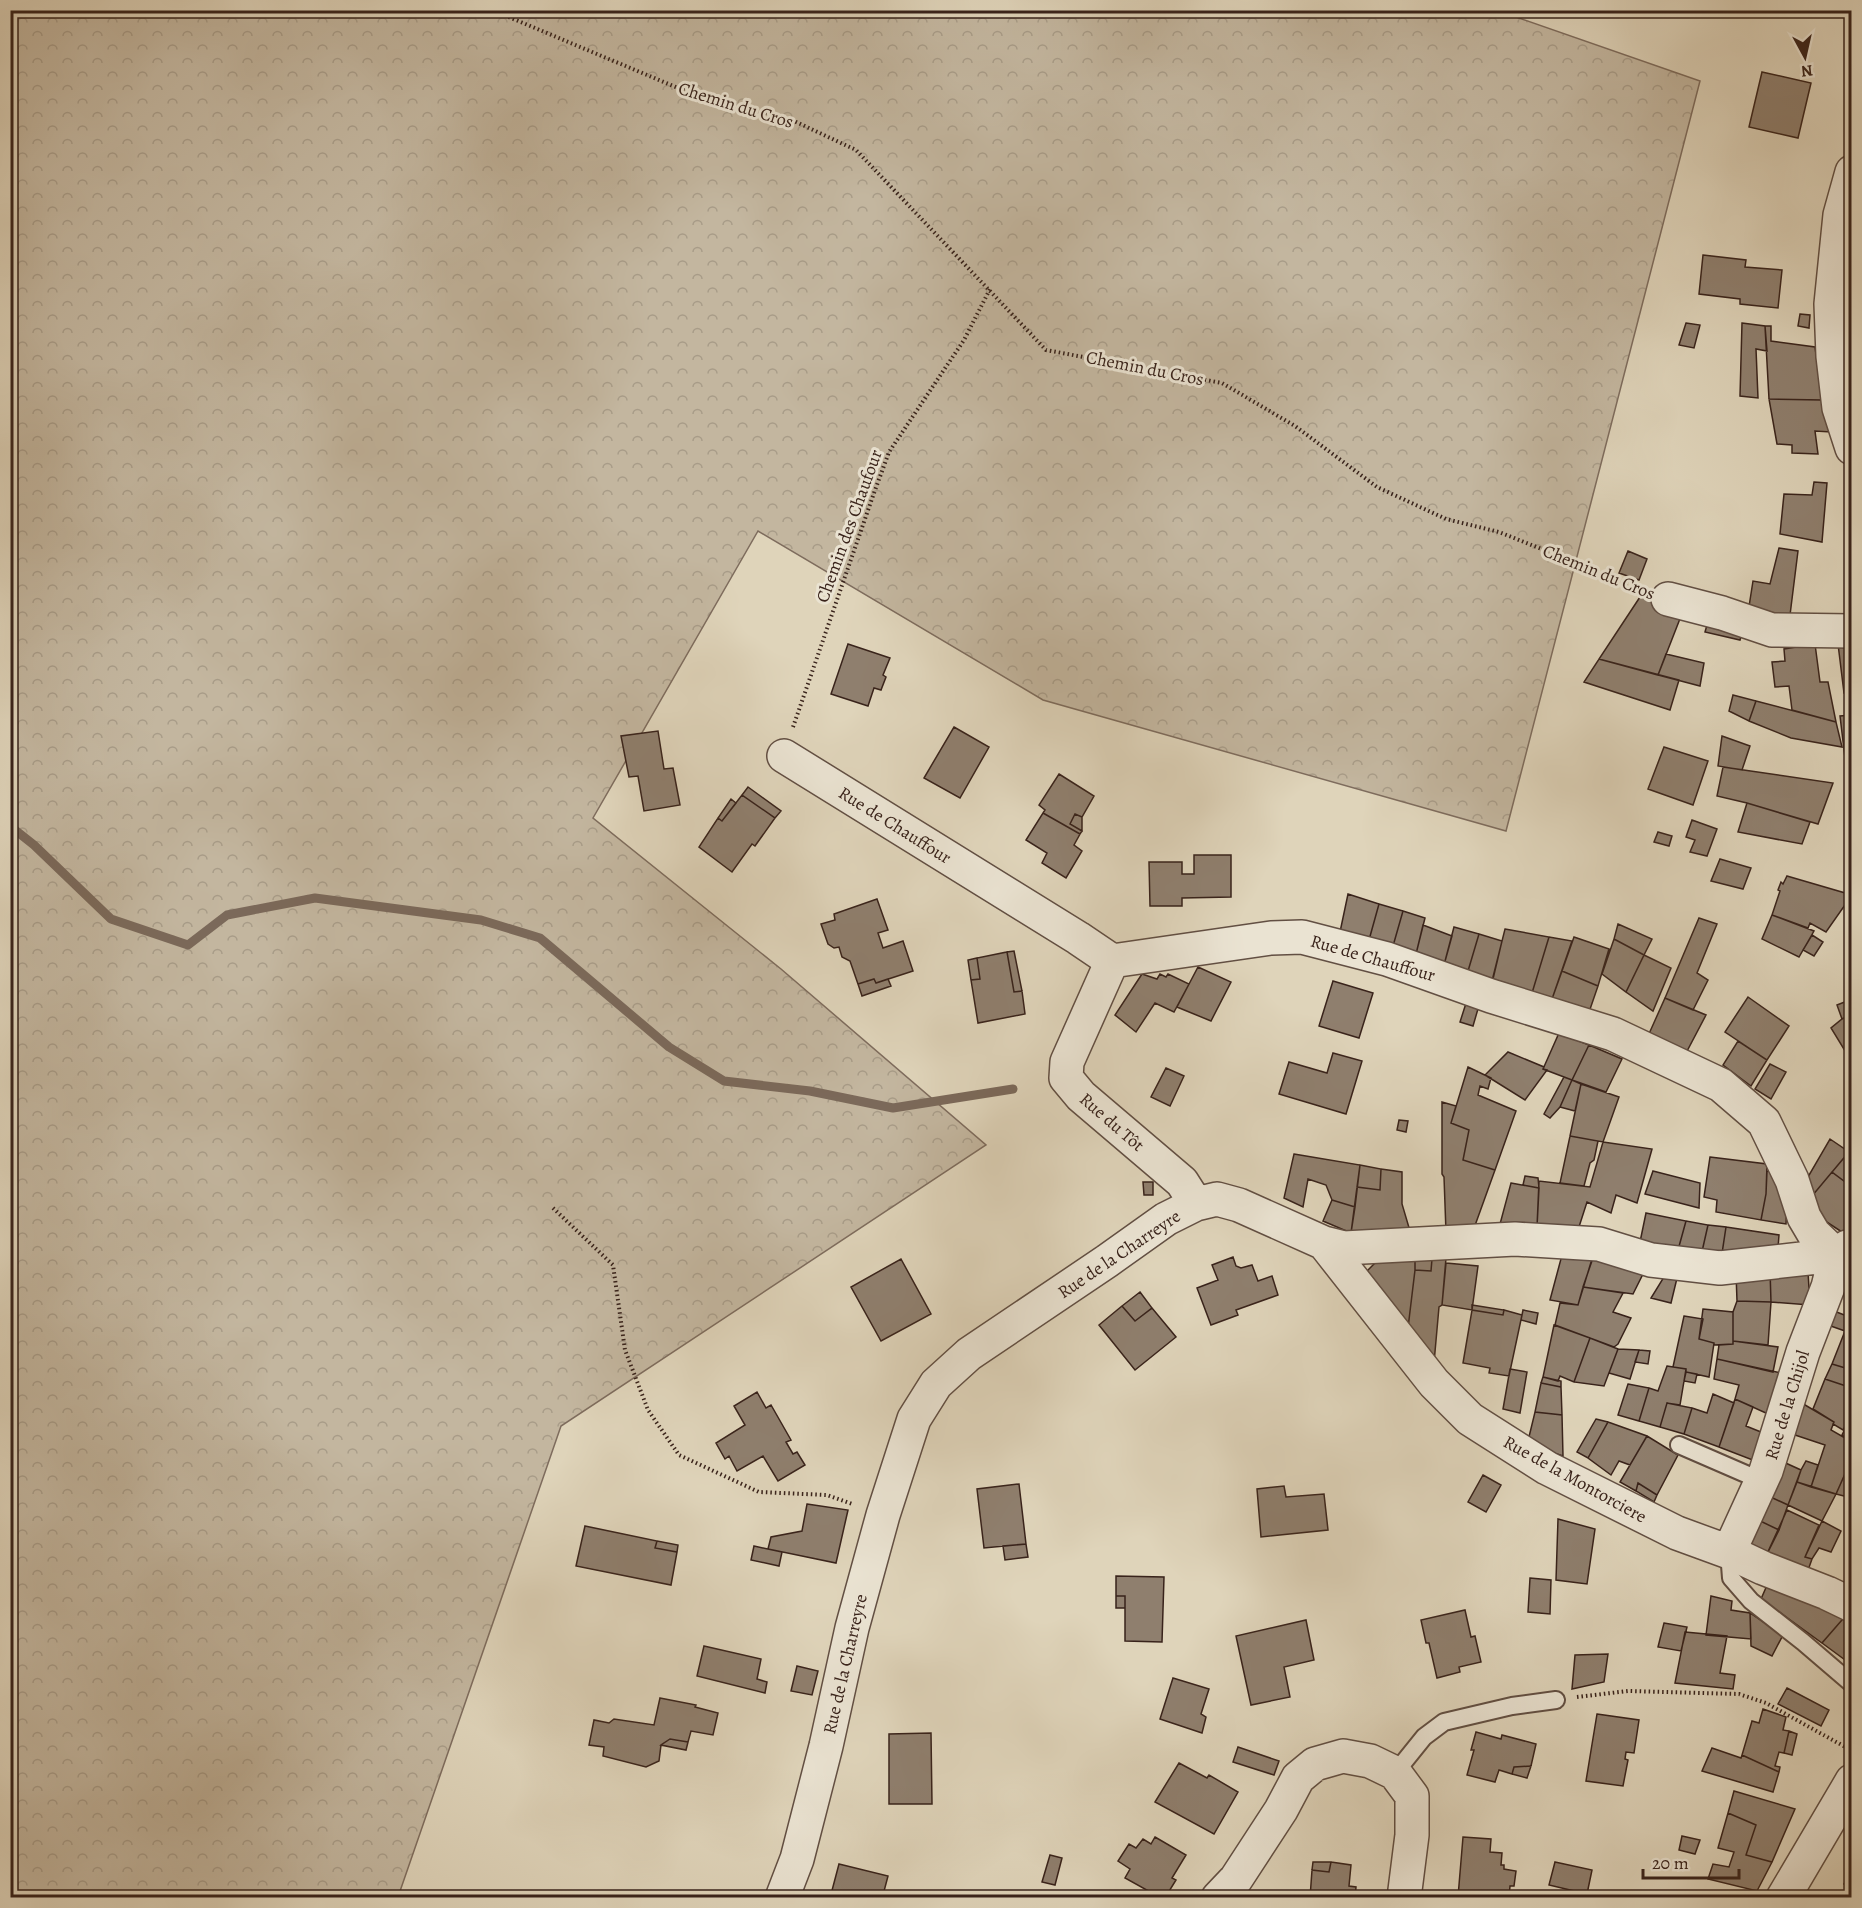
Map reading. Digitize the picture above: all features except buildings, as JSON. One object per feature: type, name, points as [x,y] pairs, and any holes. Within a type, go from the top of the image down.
[{"type":"street","points":[[1851,172],[1840,214],[1831,304],[1833,356],[1839,408],[1851,448]]},
{"type":"street","name":"Chemin du Cros","points":[[1668,599],[1722,613],[1772,630],[1851,631]]},
{"type":"street","name":"Rue de Chauffour","points":[[784,756],[1112,961],[1271,938],[1302,937],[1387,959],[1491,996],[1613,1034],[1721,1085],[1764,1122],[1792,1180],[1804,1217],[1814,1233],[1844,1250]]},
{"type":"street","name":"Rue du Tôt","points":[[1112,961],[1067,1062],[1066,1078],[1081,1096],[1182,1182],[1196,1204]]},
{"type":"street","name":"Rue de la Charreyre","points":[[782,1898],[797,1859],[826,1746],[852,1628],[914,1419],[936,1384],[969,1354],[1166,1219],[1196,1204],[1217,1199],[1239,1205],[1324,1243],[1344,1248],[1515,1239],[1599,1244],[1651,1260],[1720,1268],[1844,1250]]},
{"type":"street","name":"Rue de la Montorciere","points":[[1324,1243],[1434,1383],[1470,1419],[1547,1468],[1677,1533],[1729,1552],[1851,1605]]},
{"type":"street","name":"Rue de la Chijol","points":[[1729,1552],[1766,1471],[1803,1352],[1844,1250]]},
{"type":"street","points":[[1218,1898],[1236,1879],[1281,1810],[1298,1778],[1315,1764],[1343,1756],[1370,1761],[1395,1773],[1412,1796],[1412,1835],[1404,1898]]},
{"type":"street","points":[[1783,1898],[1851,1781]]},
{"type":"lane","points":[[1679,1445],[1762,1481]]},
{"type":"lane","points":[[1729,1552],[1731,1578],[1751,1601],[1851,1684]]},
{"type":"lane","points":[[1395,1773],[1424,1737],[1444,1722],[1512,1706],[1556,1700]]},
{"type":"path","name":"Chemin du Cros","points":[[492,10],[678,88],[794,121],[856,150],[1046,350],[1222,383],[1295,426],[1377,487],[1446,519],[1499,532],[1668,599]]},
{"type":"path","name":"Chemin des Chaufour","points":[[784,756],[889,452],[964,340],[990,290]]},
{"type":"path","points":[[553,1208],[613,1265],[625,1350],[648,1410],[679,1455],[759,1492],[827,1495],[884,1515]]},
{"type":"path","points":[[1556,1700],[1628,1691],[1739,1694],[1766,1703],[1851,1751]]},
{"type":"green space","points":[[1496,10],[1700,81],[1506,831],[1043,700],[758,531],[593,818],[781,969],[986,1145],[561,1426],[398,1897],[11,1898],[11,11]]},
{"type":"waterway","points":[[10,826],[34,845],[111,919],[188,945],[227,915],[315,898],[481,920],[540,938],[669,1047],[724,1081],[810,1091],[893,1108],[1013,1089]]}]
